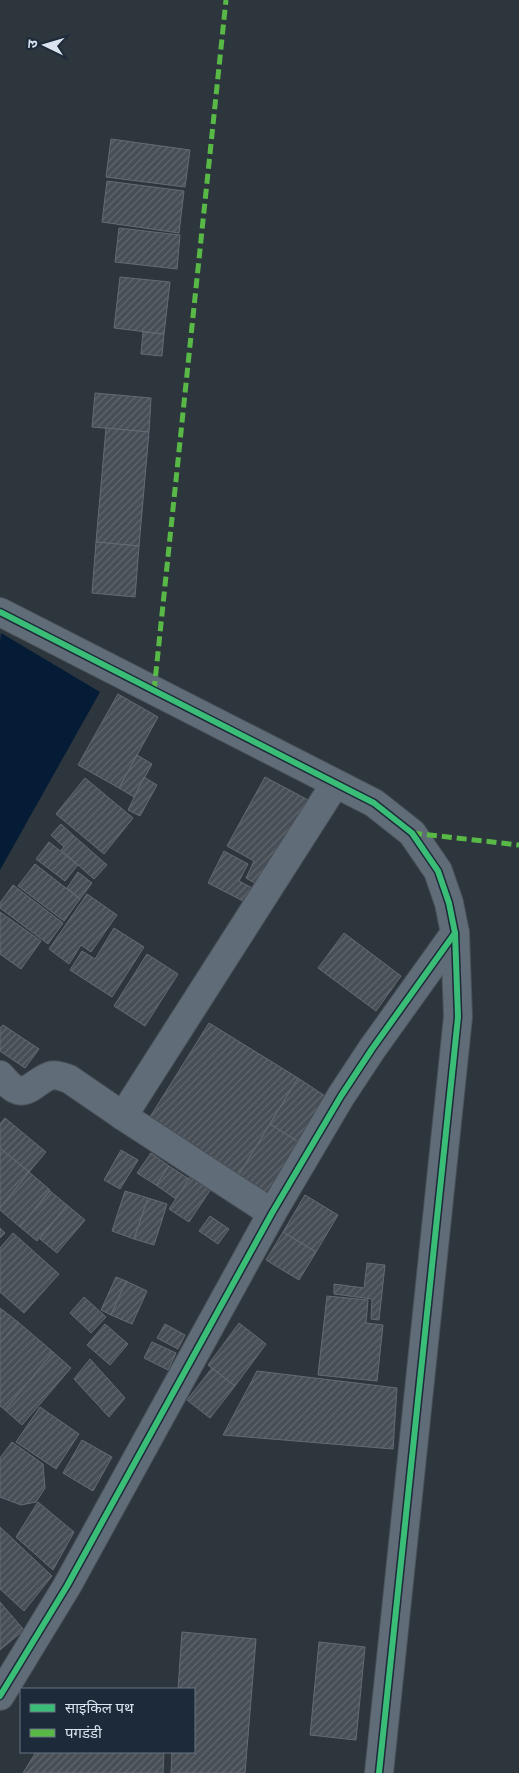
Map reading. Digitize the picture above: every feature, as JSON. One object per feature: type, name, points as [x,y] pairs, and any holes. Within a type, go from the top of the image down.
[{"type":"street","points":[[0,612],[374,803],[412,832],[438,871],[455,933],[458,1017],[379,1773]]},
{"type":"street","points":[[123,1116],[335,784]]},
{"type":"street","points":[[0,1696],[67,1586],[272,1213],[340,1096],[455,933]]},
{"type":"street","points":[[0,1075],[15,1089],[22,1090],[51,1075],[69,1079],[272,1213]]},
{"type":"water","points":[[1,633],[100,692],[0,870],[0,642]]},
{"type":"building","points":[[111,139],[190,150],[185,187],[106,177]]},
{"type":"building","points":[[107,181],[184,191],[179,233],[102,222]]},
{"type":"building","points":[[119,228],[180,235],[177,269],[115,262]]},
{"type":"building","points":[[120,277],[170,282],[164,334],[114,328]]},
{"type":"building","points":[[143,332],[164,334],[162,356],[141,354]]},
{"type":"building","points":[[95,393],[151,398],[149,432],[92,427]]},
{"type":"building","points":[[106,428],[149,432],[139,546],[96,542]]},
{"type":"building","points":[[96,542],[139,546],[135,597],[92,593]]},
{"type":"building","points":[[118,694],[158,717],[119,788],[78,765]]},
{"type":"building","points":[[137,755],[152,764],[134,797],[119,788]]},
{"type":"building","points":[[144,777],[157,785],[140,816],[128,810]]},
{"type":"building","points":[[265,777],[308,800],[260,886],[246,878],[254,861],[227,846]]},
{"type":"building","points":[[85,778],[133,818],[104,854],[56,814]]},
{"type":"building","points":[[61,824],[74,836],[64,847],[51,835]]},
{"type":"building","points":[[74,836],[107,865],[94,879],[61,850]]},
{"type":"building","points":[[49,842],[78,865],[65,881],[36,859]]},
{"type":"building","points":[[224,851],[248,864],[239,881],[256,890],[249,904],[208,883]]},
{"type":"building","points":[[35,864],[80,899],[64,921],[18,886]]},
{"type":"building","points":[[78,872],[92,883],[80,899],[67,888]]},
{"type":"building","points":[[13,885],[63,923],[48,944],[0,908],[0,903]]},
{"type":"building","points":[[87,894],[117,915],[91,952],[81,945],[69,964],[49,949]]},
{"type":"building","points":[[0,912],[41,941],[21,969],[0,954]]},
{"type":"building","points":[[114,928],[144,947],[112,997],[70,970],[82,951],[95,959]]},
{"type":"building","points":[[344,933],[401,976],[376,1011],[318,968]]},
{"type":"building","points":[[147,954],[178,974],[145,1026],[114,1006]]},
{"type":"building","points":[[209,1023],[298,1078],[235,1181],[145,1125]]},
{"type":"building","points":[[3,1025],[39,1049],[25,1068],[0,1051],[0,1028]]},
{"type":"building","points":[[298,1078],[328,1098],[300,1143],[270,1124]]},
{"type":"building","points":[[5,1118],[46,1152],[29,1172],[0,1148],[0,1124]]},
{"type":"building","points":[[270,1124],[300,1143],[265,1200],[235,1181]]},
{"type":"building","points":[[0,1148],[29,1172],[0,1208]]},
{"type":"building","points":[[121,1150],[138,1160],[120,1189],[104,1180]]},
{"type":"building","points":[[151,1153],[169,1166],[156,1185],[137,1173]]},
{"type":"building","points":[[169,1166],[189,1179],[176,1199],[156,1185]]},
{"type":"building","points":[[29,1172],[50,1190],[20,1227],[0,1208]]},
{"type":"building","points":[[193,1173],[213,1186],[189,1222],[169,1209]]},
{"type":"building","points":[[50,1191],[67,1205],[37,1241],[20,1227]]},
{"type":"building","points":[[125,1191],[148,1198],[134,1239],[112,1231]]},
{"type":"building","points":[[305,1195],[338,1215],[316,1252],[283,1232]]},
{"type":"building","points":[[148,1198],[167,1204],[154,1245],[134,1239]]},
{"type":"building","points":[[67,1205],[85,1220],[57,1253],[40,1239]]},
{"type":"building","points":[[210,1216],[229,1229],[218,1244],[199,1231]]},
{"type":"building","points":[[0,1228],[5,1233],[0,1238]]},
{"type":"building","points":[[283,1232],[316,1252],[299,1280],[266,1260]]},
{"type":"building","points":[[13,1233],[59,1274],[24,1313],[0,1292],[0,1248]]},
{"type":"building","points":[[367,1263],[385,1265],[379,1320],[371,1319],[372,1299],[334,1294],[334,1284],[364,1288]]},
{"type":"building","points":[[116,1277],[126,1281],[111,1315],[101,1310]]},
{"type":"building","points":[[126,1281],[147,1291],[132,1324],[111,1315]]},
{"type":"building","points":[[327,1296],[368,1300],[366,1323],[383,1325],[377,1381],[318,1375]]},
{"type":"building","points":[[84,1297],[106,1317],[91,1333],[70,1313]]},
{"type":"building","points":[[0,1308],[18,1322],[0,1343]]},
{"type":"building","points":[[18,1322],[53,1352],[5,1410],[0,1406],[0,1343]]},
{"type":"building","points":[[239,1323],[266,1344],[235,1386],[208,1365]]},
{"type":"building","points":[[105,1324],[128,1344],[110,1365],[87,1345]]},
{"type":"building","points":[[165,1324],[185,1335],[178,1349],[157,1338]]},
{"type":"building","points":[[152,1342],[176,1353],[168,1370],[144,1358]]},
{"type":"building","points":[[53,1352],[71,1368],[22,1425],[5,1410]]},
{"type":"building","points":[[90,1359],[125,1398],[109,1417],[74,1379]]},
{"type":"building","points":[[212,1368],[235,1386],[210,1418],[187,1400]]},
{"type":"building","points":[[257,1371],[397,1388],[393,1449],[223,1435]]},
{"type":"building","points":[[40,1407],[79,1434],[56,1469],[16,1442]]},
{"type":"building","points":[[82,1440],[112,1457],[93,1491],[63,1473]]},
{"type":"building","points":[[12,1442],[43,1464],[45,1488],[36,1502],[21,1505],[0,1497],[0,1458]]},
{"type":"building","points":[[38,1502],[74,1532],[53,1570],[16,1537]]},
{"type":"building","points":[[0,1527],[52,1576],[24,1611],[0,1589]]},
{"type":"building","points":[[0,1602],[24,1630],[0,1650]]},
{"type":"building","points":[[182,1632],[256,1639],[245,1773],[171,1773],[172,1753],[195,1753],[195,1688],[178,1688]]},
{"type":"building","points":[[319,1642],[365,1647],[356,1740],[310,1735]]},
{"type":"building","points":[[35,1753],[164,1753],[163,1773],[23,1773]]},
{"type":"marked path","points":[[154,691],[226,0]]},
{"type":"marked path","points":[[412,833],[519,845]]},
{"type":"cycle path","points":[[0,612],[374,803],[412,833],[438,871],[449,903],[455,933],[458,1017],[379,1773]]},
{"type":"cycle path","points":[[0,1696],[67,1586],[272,1213],[341,1096],[372,1049],[455,933]]}]
